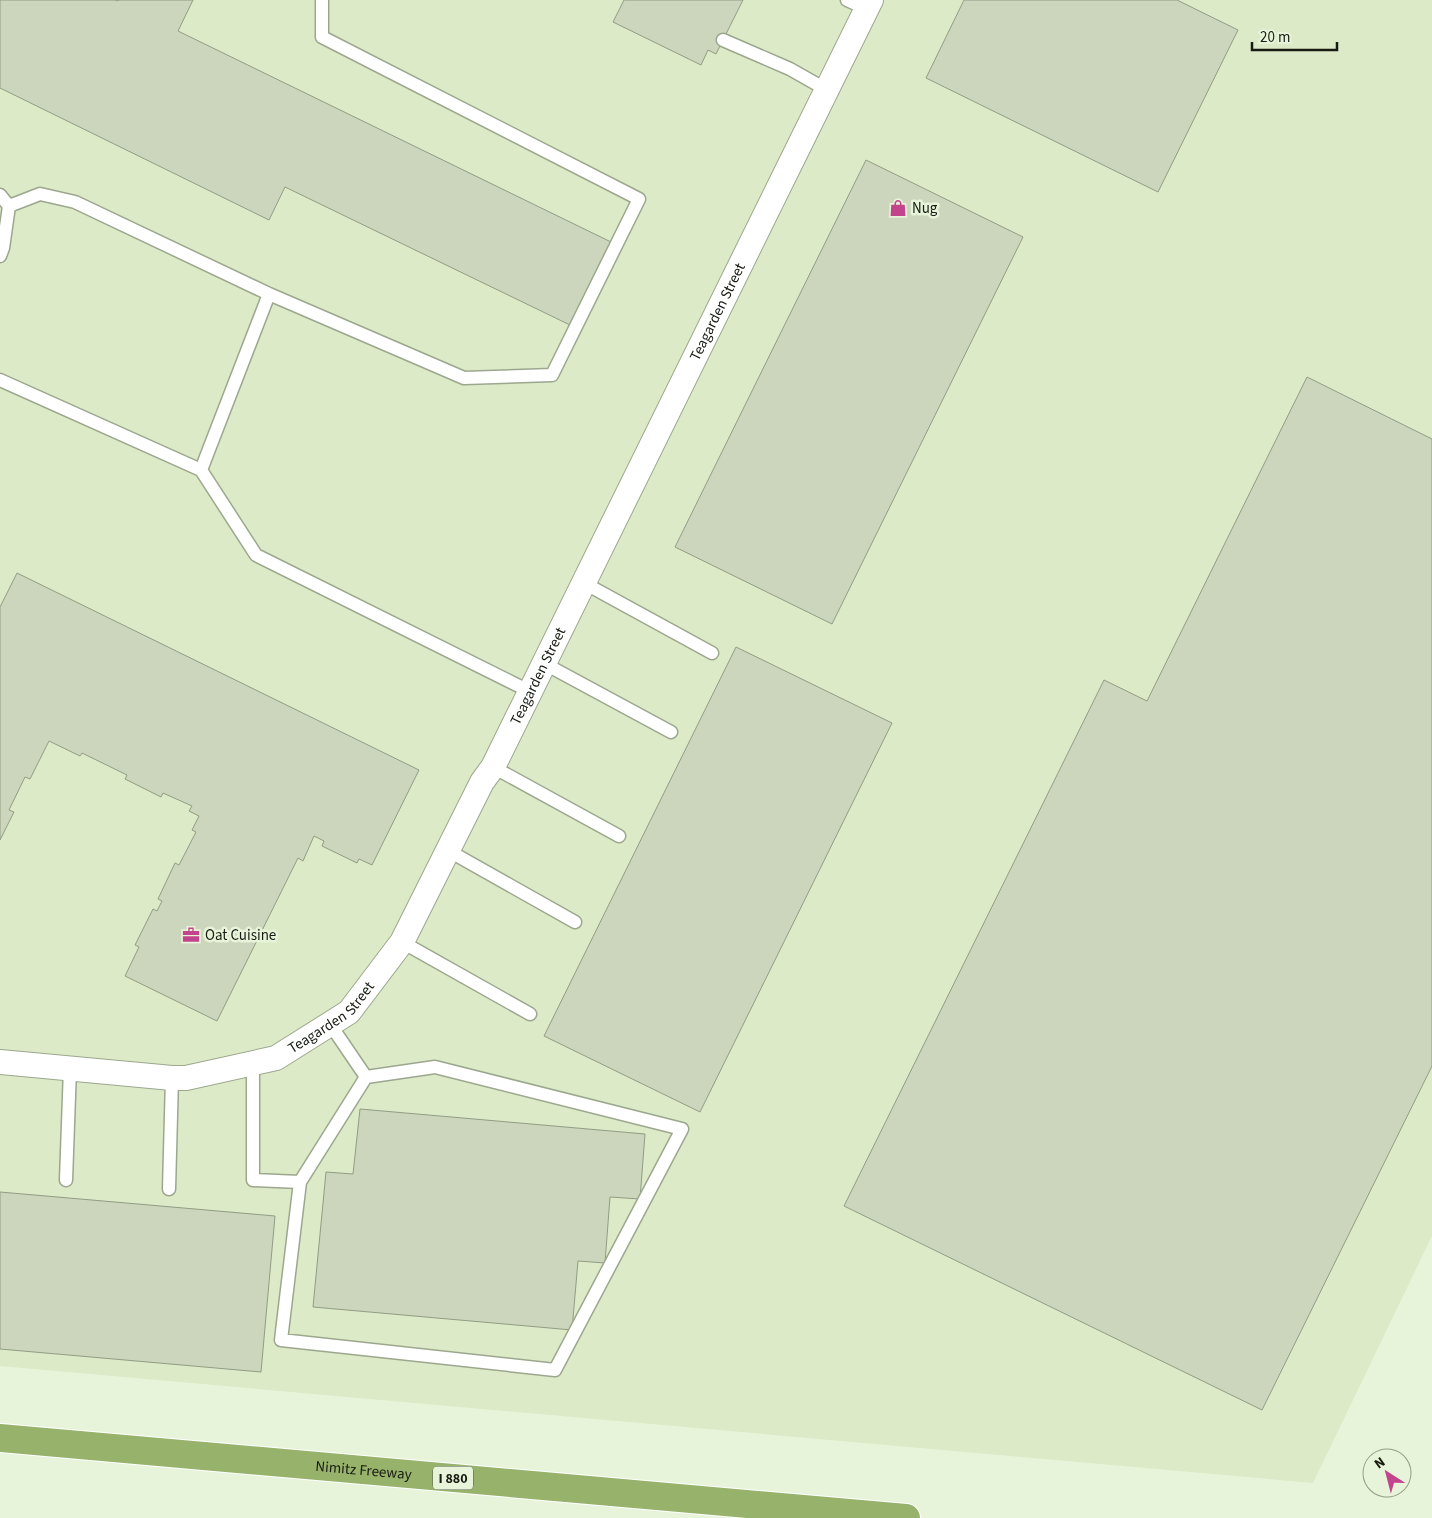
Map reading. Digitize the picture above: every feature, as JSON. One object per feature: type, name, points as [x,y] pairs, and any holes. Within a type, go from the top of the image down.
[{"type":"highway","name":"Nimitz Freeway","points":[[0,1438],[906,1518]]},
{"type":"street","name":"Teagarden Street","points":[[0,1062],[186,1078],[276,1058],[349,1012],[402,942],[482,782],[493,766],[531,692],[827,90],[862,3]]},
{"type":"lane","points":[[9,206],[40,194],[75,202],[269,294],[464,378],[552,376],[640,199],[322,37],[322,0]]},
{"type":"lane","points":[[723,40],[790,70],[827,90]]},
{"type":"lane","points":[[0,194],[9,206],[3,248],[0,256]]},
{"type":"lane","points":[[201,470],[269,294]]},
{"type":"lane","points":[[0,380],[201,470],[256,555],[531,692]]},
{"type":"lane","points":[[584,583],[712,653]]},
{"type":"lane","points":[[545,664],[671,732]]},
{"type":"lane","points":[[493,766],[619,836]]},
{"type":"lane","points":[[449,851],[575,922]]},
{"type":"lane","points":[[402,942],[530,1014]]},
{"type":"lane","points":[[330,1024],[366,1077]]},
{"type":"lane","points":[[253,1063],[253,1180],[300,1182]]},
{"type":"lane","points":[[435,1067],[682,1129],[556,1370],[281,1340],[300,1182],[366,1077],[435,1067]]},
{"type":"lane","points":[[66,1180],[70,1068]]},
{"type":"lane","points":[[169,1190],[172,1078]]},
{"type":"shaded area","points":[[0,0],[1432,0],[1432,1236],[1313,1483],[0,1366]]},
{"type":"building","points":[[0,0],[193,0],[178,31],[611,242],[570,325],[285,187],[269,220],[0,88]]},
{"type":"building","points":[[624,0],[743,0],[716,54],[708,50],[701,65],[613,22]]},
{"type":"building","points":[[964,0],[1177,0],[1238,30],[1158,192],[926,78]]},
{"type":"building","points":[[866,160],[1023,237],[832,624],[675,547]]},
{"type":"building","points":[[1307,377],[1432,439],[1432,1066],[1262,1410],[844,1206],[1104,680],[1147,701]]},
{"type":"building","points":[[17,573],[419,770],[372,865],[359,859],[357,863],[322,846],[324,841],[314,836],[303,861],[298,858],[217,1021],[125,976],[139,947],[135,945],[153,909],[157,911],[162,901],[158,899],[175,863],[179,865],[196,832],[192,830],[199,816],[189,811],[192,806],[163,793],[161,797],[125,779],[127,775],[82,753],[80,756],[49,741],[30,779],[25,777],[9,810],[14,812],[0,840],[0,607]]},
{"type":"building","points":[[736,647],[892,723],[700,1112],[544,1036]]},
{"type":"building","points":[[360,1109],[645,1134],[640,1199],[610,1197],[605,1263],[578,1261],[572,1330],[313,1307],[326,1172],[353,1174]]},
{"type":"building","points":[[0,1192],[275,1216],[261,1372],[0,1349]]},
{"type":"place","name":"Nug","points":[[898,208]]},
{"type":"place","name":"Oat Cuisine","points":[[191,935]]}]
